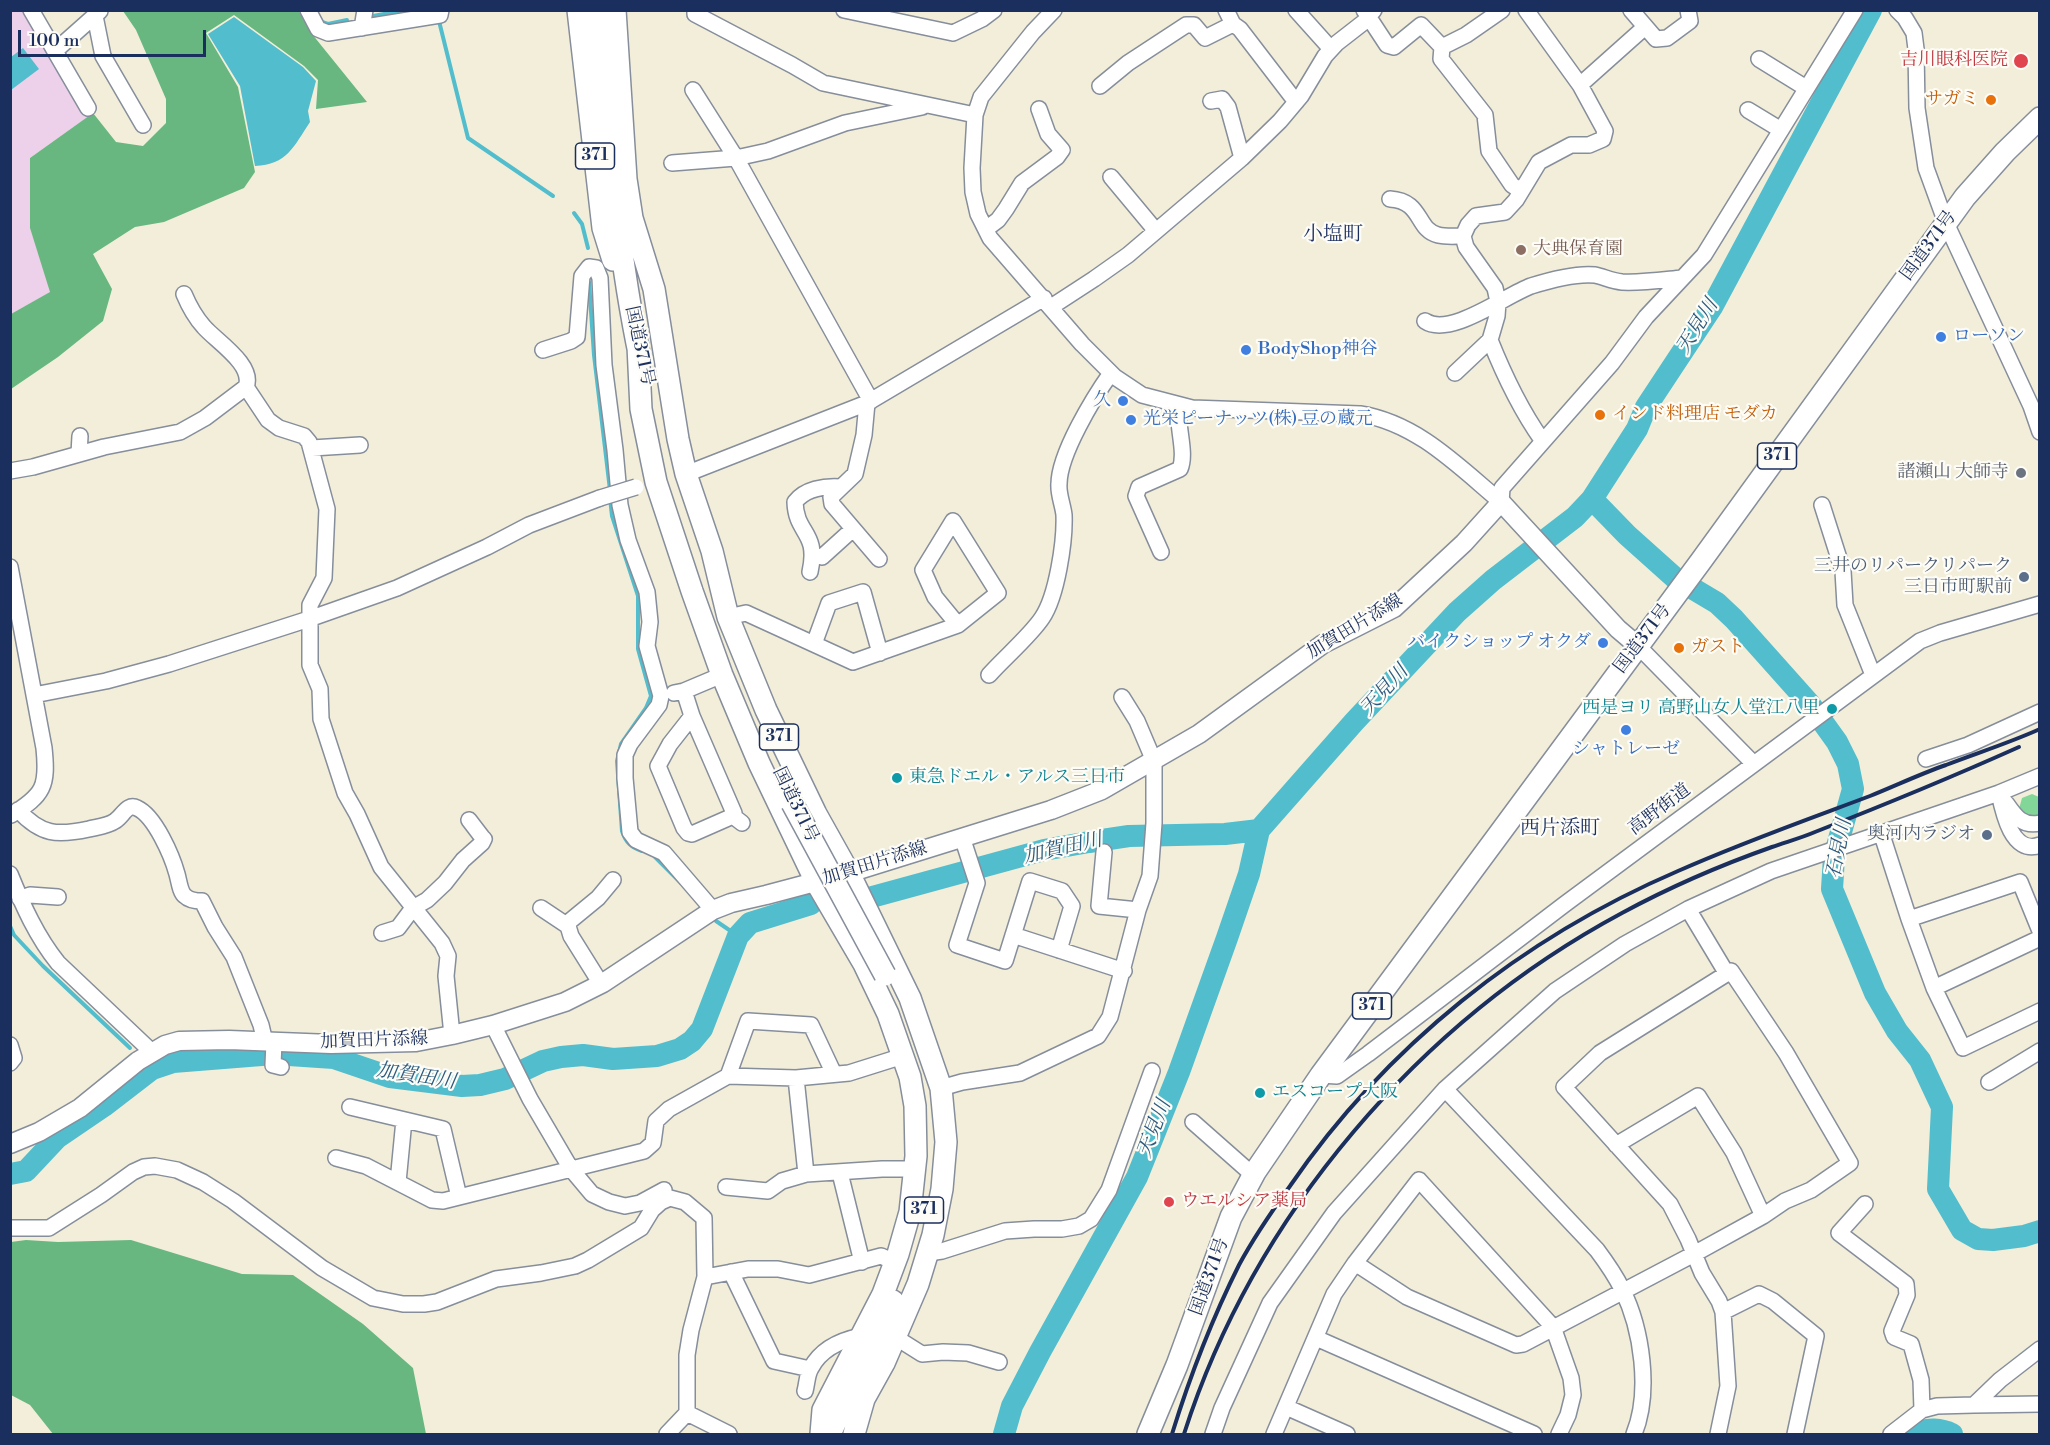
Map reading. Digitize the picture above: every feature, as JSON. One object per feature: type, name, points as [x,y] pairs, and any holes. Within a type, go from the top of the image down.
[{"type":"highway","name":"371","points":[[578,10],[603,228],[628,297]]},
{"type":"highway","name":"国道371号","points":[[597,10],[617,220],[628,297],[664,460],[705,592],[749,707],[792,803],[885,975],[911,1036],[920,1064],[930,1112],[930,1173],[924,1212],[914,1250],[881,1329],[830,1434]]},
{"type":"highway","name":"371","points":[[615,10],[629,198],[632,218],[654,288],[678,439]]},
{"type":"highway","name":"国道371号","points":[[1148,1434],[1178,1365],[1231,1217],[1253,1175],[1321,1075],[1701,561],[1965,197],[2005,152],[2040,118]]},
{"type":"highway","name":"371","points":[[617,220],[636,264],[659,371],[688,481],[712,551],[728,617],[766,710],[910,998],[941,1088],[946,1142],[942,1189],[933,1235],[918,1284],[884,1363],[864,1399],[854,1434]]},
{"type":"highway","name":"371","points":[[609,248],[641,409]]},
{"type":"highway","name":"371","points":[[638,346],[646,485],[692,591],[722,675],[759,763],[816,882],[864,963],[888,1014],[910,1077],[915,1106],[915,1170],[910,1212],[883,1294],[823,1410],[821,1434]]},
{"type":"highway","points":[[688,481],[705,592]]},
{"type":"main road","points":[[1501,502],[1618,629],[1638,646]]},
{"type":"main road","name":"加賀田片添線","points":[[10,1144],[39,1132],[80,1108],[138,1061],[152,1052],[179,1041],[229,1040],[271,1044],[416,1042],[493,1025],[565,1002],[601,984],[713,910],[731,903],[964,842],[1102,790],[1199,734],[1323,644],[1394,608],[1464,543],[1501,502]]},
{"type":"street","points":[[31,10],[88,108]]},
{"type":"street","points":[[308,10],[318,29],[328,33],[440,15],[441,10]]},
{"type":"street","points":[[362,28],[365,10]]},
{"type":"street","points":[[844,10],[953,33],[982,19],[994,10]]},
{"type":"street","points":[[1054,10],[996,76],[981,97],[975,115],[972,158],[973,192],[978,214],[990,238],[1082,344],[1111,373],[1142,395],[1179,405],[1192,408],[1360,414],[1380,417],[1422,437],[1501,502]]},
{"type":"street","points":[[1296,10],[1331,49]]},
{"type":"street","points":[[1442,47],[1466,35],[1502,10]]},
{"type":"street","points":[[1455,373],[1490,340],[1497,316],[1498,302],[1495,288],[1466,247],[1463,236],[1468,225],[1476,216],[1506,212],[1539,162],[1571,145],[1589,145],[1603,140],[1605,131],[1580,85],[1526,10]]},
{"type":"street","points":[[1631,10],[1656,39],[1667,38],[1690,21],[1688,10]]},
{"type":"street","points":[[1501,502],[1502,488],[1612,363],[1646,317],[1704,255],[1855,10]]},
{"type":"street","points":[[695,12],[823,83],[975,115]]},
{"type":"street","points":[[55,51],[98,13]]},
{"type":"street","points":[[98,13],[103,56],[143,125]]},
{"type":"street","points":[[688,481],[869,402],[1094,279],[1156,231],[1242,158],[1296,102],[1331,49],[1369,13],[1387,45],[1394,47],[1421,25],[1442,47],[1441,59],[1485,115],[1489,151],[1512,185],[1521,191]]},
{"type":"street","points":[[1906,13],[1914,33],[1917,108],[1926,168],[1946,223],[2038,423]]},
{"type":"street","points":[[1100,87],[1128,63],[1186,25],[1194,25],[1204,38],[1230,17],[1296,102]]},
{"type":"street","points":[[1580,85],[1645,27]]},
{"type":"street","points":[[1759,59],[1806,88]]},
{"type":"street","points":[[693,90],[736,158],[869,402],[855,474],[831,497],[832,504],[879,559]]},
{"type":"street","points":[[1211,101],[1222,99],[1228,107],[1242,158]]},
{"type":"street","points":[[672,163],[736,158],[768,151],[845,123],[928,106]]},
{"type":"street","points":[[986,229],[1002,214],[1022,183],[1057,158],[1062,150],[1048,134],[1039,109]]},
{"type":"street","points":[[1748,110],[1781,130]]},
{"type":"street","points":[[1111,177],[1156,231]]},
{"type":"street","points":[[1390,198],[1413,206],[1426,228],[1437,235],[1463,236]]},
{"type":"street","points":[[543,351],[577,337],[582,276],[589,267],[596,268],[600,278],[604,365],[620,505],[628,540],[647,592],[650,622],[647,646],[661,696],[659,705],[630,744],[625,755],[630,832],[636,840],[664,853],[713,910]]},
{"type":"street","points":[[1425,321],[1430,325],[1455,322],[1479,314],[1513,293],[1547,281],[1586,274],[1629,282],[1682,278]]},
{"type":"street","points":[[10,471],[180,432],[205,418],[246,387],[248,383],[246,375],[238,359],[205,328],[192,311],[184,294]]},
{"type":"street","points":[[1490,340],[1500,367],[1528,420],[1542,440]]},
{"type":"street","points":[[989,675],[1042,618],[1051,600],[1063,543],[1064,514],[1059,484],[1063,463],[1094,397],[1111,373]]},
{"type":"street","points":[[246,387],[268,420],[279,428],[304,436],[312,448],[327,509],[324,578],[310,605],[309,619],[310,665],[320,689],[321,719],[345,794],[357,814],[381,867],[442,943],[447,956],[446,976],[452,1035]]},
{"type":"street","points":[[1161,552],[1136,496],[1139,487],[1180,469],[1183,461],[1177,417],[1179,405]]},
{"type":"street","points":[[79,454],[80,436]]},
{"type":"street","points":[[312,448],[360,445]]},
{"type":"street","points":[[34,695],[106,681],[169,664],[309,619],[397,588],[529,525],[600,498],[646,485]]},
{"type":"street","points":[[810,572],[813,558],[812,545],[809,535],[797,520],[795,502],[800,495],[806,492],[840,487]]},
{"type":"street","points":[[1822,505],[1843,571],[1845,605],[1874,675]]},
{"type":"street","points":[[728,617],[746,613],[853,662],[957,625],[998,594],[953,521],[923,570],[934,597],[957,625]]},
{"type":"street","points":[[822,557],[854,529]]},
{"type":"street","points":[[10,567],[46,773],[42,788],[35,798],[14,813],[53,834],[98,827],[115,821],[134,806],[141,810],[160,833],[183,893],[193,900],[202,902],[234,957],[271,1044],[277,1066]]},
{"type":"street","points":[[814,644],[829,603],[863,592],[880,653]]},
{"type":"street","name":"高野街道","points":[[1321,1075],[1336,1076],[1352,1065],[1920,641],[2040,604]]},
{"type":"street","points":[[1638,646],[1754,764]]},
{"type":"street","points":[[661,696],[684,691],[722,675]]},
{"type":"street","points":[[684,691],[692,716],[737,820],[692,834],[687,833],[684,828],[658,766],[670,744],[692,716]]},
{"type":"street","points":[[941,1088],[962,1082],[1020,1073],[1098,1036],[1110,1017],[1124,971],[1138,910],[1150,876],[1154,823],[1154,761],[1137,721],[1122,697]]},
{"type":"street","points":[[1926,759],[1968,745],[2040,711]]},
{"type":"street","points":[[1213,1434],[1222,1408],[1270,1303],[1334,1213],[1445,1089],[1555,992],[1625,944],[1688,909],[1771,871],[2040,776]]},
{"type":"street","points":[[1999,792],[2016,818],[2028,825],[2040,824]]},
{"type":"street","points":[[1999,792],[2003,813],[2022,846],[2032,848],[2040,845]]},
{"type":"street","points":[[382,933],[398,928],[413,909],[439,889],[463,860],[482,843],[482,837],[469,820]]},
{"type":"street","points":[[1881,832],[1934,988],[1963,1048],[2040,1011]]},
{"type":"street","points":[[964,842],[976,879],[957,945],[1005,961],[1030,881],[1062,891],[1072,906],[1059,950]]},
{"type":"street","points":[[1104,852],[1099,906],[1138,910]]},
{"type":"street","points":[[10,874],[28,917],[58,963],[152,1052]]},
{"type":"street","points":[[568,927],[570,921],[598,897],[613,880]]},
{"type":"street","points":[[1909,919],[2020,882],[2040,931]]},
{"type":"street","points":[[20,899],[30,895],[58,897]]},
{"type":"street","points":[[541,908],[568,927],[571,936],[601,984]]},
{"type":"street","points":[[1688,909],[1727,974]]},
{"type":"street","points":[[1013,935],[1124,971]]},
{"type":"street","points":[[1934,988],[2040,938]]},
{"type":"street","points":[[1355,1263],[1407,1297],[1516,1345],[1523,1344],[1694,1254],[1763,1216],[1785,1201],[1811,1190],[1850,1163],[1786,1053],[1731,971],[1600,1053],[1564,1087],[1670,1204],[1694,1254],[1702,1273],[1719,1301],[1723,1312],[1728,1386],[1718,1434]]},
{"type":"street","points":[[728,1076],[748,1021],[811,1025],[834,1074]]},
{"type":"street","points":[[493,1025],[524,1088],[571,1169],[592,1194],[625,1206],[640,1203],[653,1198],[662,1191],[669,1190],[704,1218],[705,1277],[690,1330],[687,1355],[687,1413],[667,1434]]},
{"type":"street","points":[[10,1045],[14,1058],[10,1064]]},
{"type":"street","points":[[1989,1082],[2040,1051]]},
{"type":"street","points":[[336,1158],[366,1166],[432,1200],[442,1202],[644,1151],[653,1143],[656,1121],[669,1109],[728,1076],[796,1078],[849,1073],[903,1056]]},
{"type":"street","points":[[928,1253],[942,1251],[1005,1231],[1062,1229],[1079,1226],[1091,1219],[1109,1190],[1152,1071]]},
{"type":"street","points":[[796,1078],[806,1174]]},
{"type":"street","points":[[1445,1089],[1597,1250],[1624,1291],[1635,1321],[1642,1359],[1642,1398],[1634,1434]]},
{"type":"street","points":[[1616,1145],[1698,1096],[1734,1153],[1763,1216]]},
{"type":"street","points":[[350,1107],[443,1129],[459,1197]]},
{"type":"street","points":[[398,1182],[404,1120]]},
{"type":"street","points":[[1193,1122],[1253,1175]]},
{"type":"street","points":[[10,1228],[49,1228],[144,1167],[155,1166],[177,1170],[203,1182],[233,1201],[322,1268],[373,1298],[403,1304],[424,1304],[437,1302],[496,1279],[575,1266],[641,1228],[652,1210],[661,1202],[670,1198],[681,1201]]},
{"type":"street","points":[[726,1187],[768,1191],[782,1181],[806,1174],[882,1169],[915,1170]]},
{"type":"street","points":[[840,1173],[862,1262]]},
{"type":"street","points":[[1274,1434],[1334,1294],[1419,1180],[1553,1327],[1571,1378],[1572,1395],[1568,1415],[1558,1434]]},
{"type":"street","points":[[1865,1204],[1839,1233],[1906,1284],[1907,1295],[1892,1331],[1894,1337],[1911,1344],[1921,1380],[1922,1410]]},
{"type":"street","points":[[705,1277],[748,1269],[778,1269],[809,1275],[881,1256],[895,1262]]},
{"type":"street","points":[[730,1272],[774,1361],[810,1369]]},
{"type":"street","points":[[1723,1312],[1759,1294],[1773,1300],[1816,1336],[1795,1434]]},
{"type":"street","points":[[805,1391],[810,1369],[825,1351],[845,1339],[861,1336]]},
{"type":"street","points":[[895,1337],[922,1354],[968,1353],[999,1362]]},
{"type":"street","points":[[1316,1338],[1534,1434]]},
{"type":"street","points":[[1974,1405],[2000,1380],[2040,1349]]},
{"type":"street","points":[[1891,1434],[1922,1410],[1937,1406],[2040,1404]]},
{"type":"street","points":[[1286,1407],[1347,1434]]},
{"type":"street","points":[[687,1413],[729,1434]]},
{"type":"shaded area","points":[[25,10],[88,117],[30,158],[30,228],[51,292],[11,314],[10,11]]},
{"type":"green space","points":[[123,11],[299,11],[312,34],[367,102],[316,109],[318,80],[304,66],[234,15],[206,33],[238,87],[255,172],[244,188],[164,222],[135,227],[93,254],[112,289],[103,321],[58,357],[11,389],[11,314],[50,292],[30,228],[30,158],[93,113],[116,142],[143,146],[166,123],[166,99],[136,30]]},
{"type":"green space","points":[[2032,794],[2039,797],[2039,815],[2027,818],[2019,809],[2022,798]]},
{"type":"green space","points":[[26,1240],[58,1242],[131,1240],[242,1274],[293,1275],[363,1324],[413,1368],[426,1434],[53,1434],[30,1405],[11,1395],[11,1242]]},
{"type":"water","points":[[234,17],[303,67],[316,81],[308,111],[310,122],[288,153],[266,165],[255,166],[240,86],[208,34]]},
{"type":"water","points":[[23,48],[39,69],[11,90],[11,57]]},
{"type":"waterway","points":[[373,16],[406,10]]},
{"type":"waterway","name":"天見川","points":[[1004,1434],[1012,1406],[1137,1177],[1179,1072],[1227,938],[1249,874],[1259,830],[1354,722],[1457,612],[1493,580],[1575,517],[1592,499],[1637,429],[1646,407],[1712,307],[1871,10]]},
{"type":"waterway","points":[[320,19],[328,24],[347,20]]},
{"type":"waterway","points":[[439,21],[468,138],[553,196]]},
{"type":"waterway","points":[[574,213],[582,224],[588,248]]},
{"type":"waterway","points":[[589,282],[594,355],[610,490]]},
{"type":"waterway","points":[[610,498],[612,516],[638,596],[638,649],[651,696],[646,708],[621,744],[617,761],[622,831],[629,844],[642,851]]},
{"type":"waterway","name":"石見川","points":[[1592,499],[1627,535],[1675,578],[1717,603],[1734,619],[1809,703],[1837,742],[1848,764],[1853,789],[1834,857],[1832,889],[1875,993],[1897,1031],[1920,1060],[1942,1107],[1938,1189],[1962,1230],[1978,1239],[1993,1240],[2024,1236],[2040,1231]]},
{"type":"waterway","name":"加賀田川","points":[[872,897],[1044,850],[1089,842],[1129,836],[1225,834],[1259,830]]},
{"type":"waterway","points":[[655,857],[681,883]]},
{"type":"waterway","name":"加賀田川","points":[[10,1174],[26,1171],[57,1138],[152,1069],[173,1062],[274,1054],[334,1058],[390,1077],[462,1086],[480,1085],[505,1079],[543,1061],[561,1057],[583,1055],[613,1059],[657,1056],[680,1049],[692,1041],[702,1029],[738,936],[750,923],[811,904]]},
{"type":"waterway","points":[[716,921],[738,936]]},
{"type":"waterway","points":[[10,926],[14,935],[43,966],[130,1048]]},
{"type":"waterway","name":"石見川","points":[[1916,1434],[1924,1430],[1944,1431],[1952,1434]]},
{"type":"railway","points":[[1172,1434],[1194,1369],[1220,1306],[1239,1265],[1270,1215],[1328,1135],[1369,1087],[1414,1042],[1462,1001],[1512,963],[1565,929],[1620,898],[1726,851],[2040,729]]},
{"type":"railway","points":[[1184,1434],[1215,1353],[1253,1276],[1300,1202],[1353,1132],[1413,1068],[1478,1010],[1548,958],[1622,913],[1659,894],[1734,861],[1810,834],[2019,747]]},
{"type":"place","name":"吉川眼科医院","points":[[2021,61]]},
{"type":"place","name":"サガミ","points":[[1991,100]]},
{"type":"place","name":"大典保育園","points":[[1521,250]]},
{"type":"place","name":"ローソン","points":[[1941,337]]},
{"type":"place","name":"BodyShop神谷","points":[[1246,350]]},
{"type":"place","name":"久","points":[[1123,401]]},
{"type":"place","name":"インド料理店 モダカ","points":[[1600,415]]},
{"type":"place","name":"光栄ピーナッツ(株) 豆の蔵元","points":[[1131,420]]},
{"type":"place","name":"諸瀬山 大師寺","points":[[2021,473]]},
{"type":"place","name":"三井のリパークリパーク 三日市町駅前","points":[[2024,577]]},
{"type":"place","name":"バイクショップ オクダ","points":[[1603,643]]},
{"type":"place","name":"ガスト","points":[[1679,648]]},
{"type":"place","name":"西是ヨリ 高野山女人堂江八里","points":[[1832,709]]},
{"type":"place","name":"シャトレーゼ","points":[[1626,730]]},
{"type":"place","name":"東急ドエル・アルス三日市","points":[[897,778]]},
{"type":"place","name":"奥河内ラジオ","points":[[1987,835]]},
{"type":"place","name":"エスコープ大阪","points":[[1260,1093]]},
{"type":"place","name":"ウエルシア薬局","points":[[1169,1202]]},
{"type":"district","name":"小塩町","points":[[1333,235]]},
{"type":"district","name":"西片添町","points":[[1560,829]]}]
